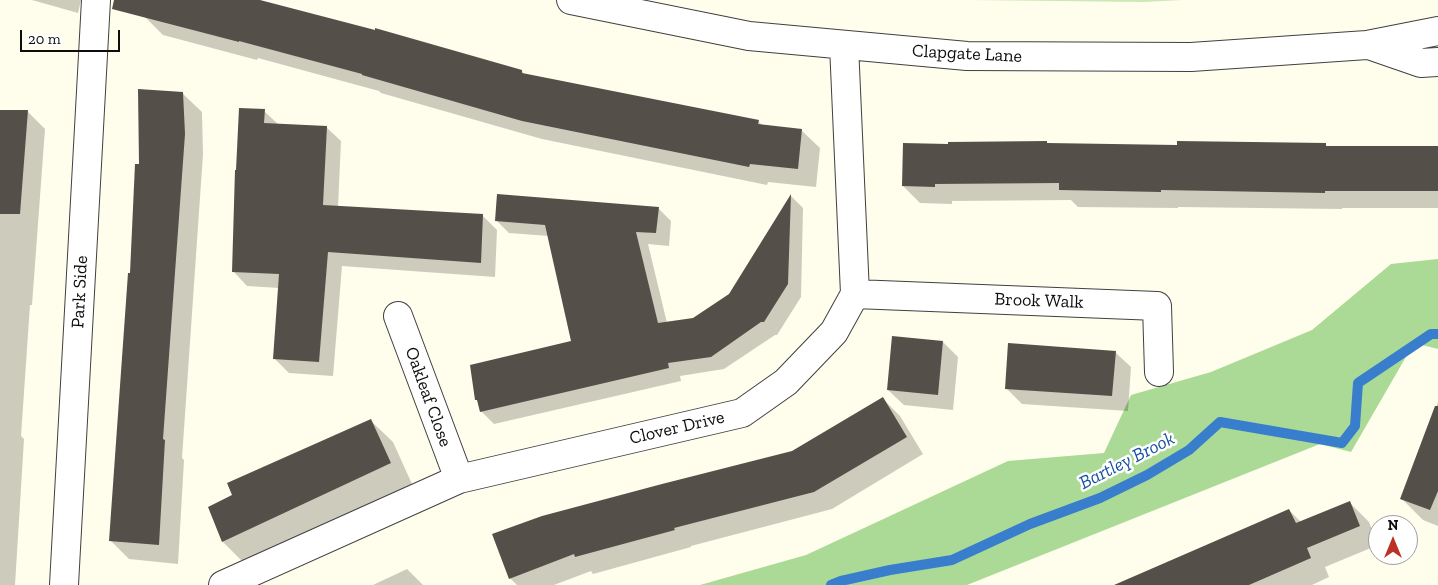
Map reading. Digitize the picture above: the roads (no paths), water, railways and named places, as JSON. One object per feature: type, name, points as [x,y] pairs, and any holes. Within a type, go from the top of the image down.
[{"type":"street","name":"Park Side","points":[[64,585],[96,0]]},
{"type":"street","name":"Clapgate Lane","points":[[571,0],[749,36],[967,56],[1191,58],[1367,45],[1438,31]]},
{"type":"street","points":[[844,45],[855,294]]},
{"type":"street","name":"Clapgate Lane","points":[[1367,45],[1421,63],[1438,62]]},
{"type":"street","name":"Brook Walk","points":[[855,294],[1157,306],[1159,372]]},
{"type":"street","name":"Clover Drive","points":[[223,585],[459,479],[742,413],[786,382],[834,332],[855,294]]},
{"type":"street","name":"Oakleaf Close","points":[[398,316],[459,479]]},
{"type":"waterway","name":"Bartley Brook","points":[[831,585],[890,570],[952,560],[1030,524],[1100,498],[1147,475],[1189,450],[1220,422],[1342,443],[1355,426],[1358,383],[1431,334],[1438,334]]}]
